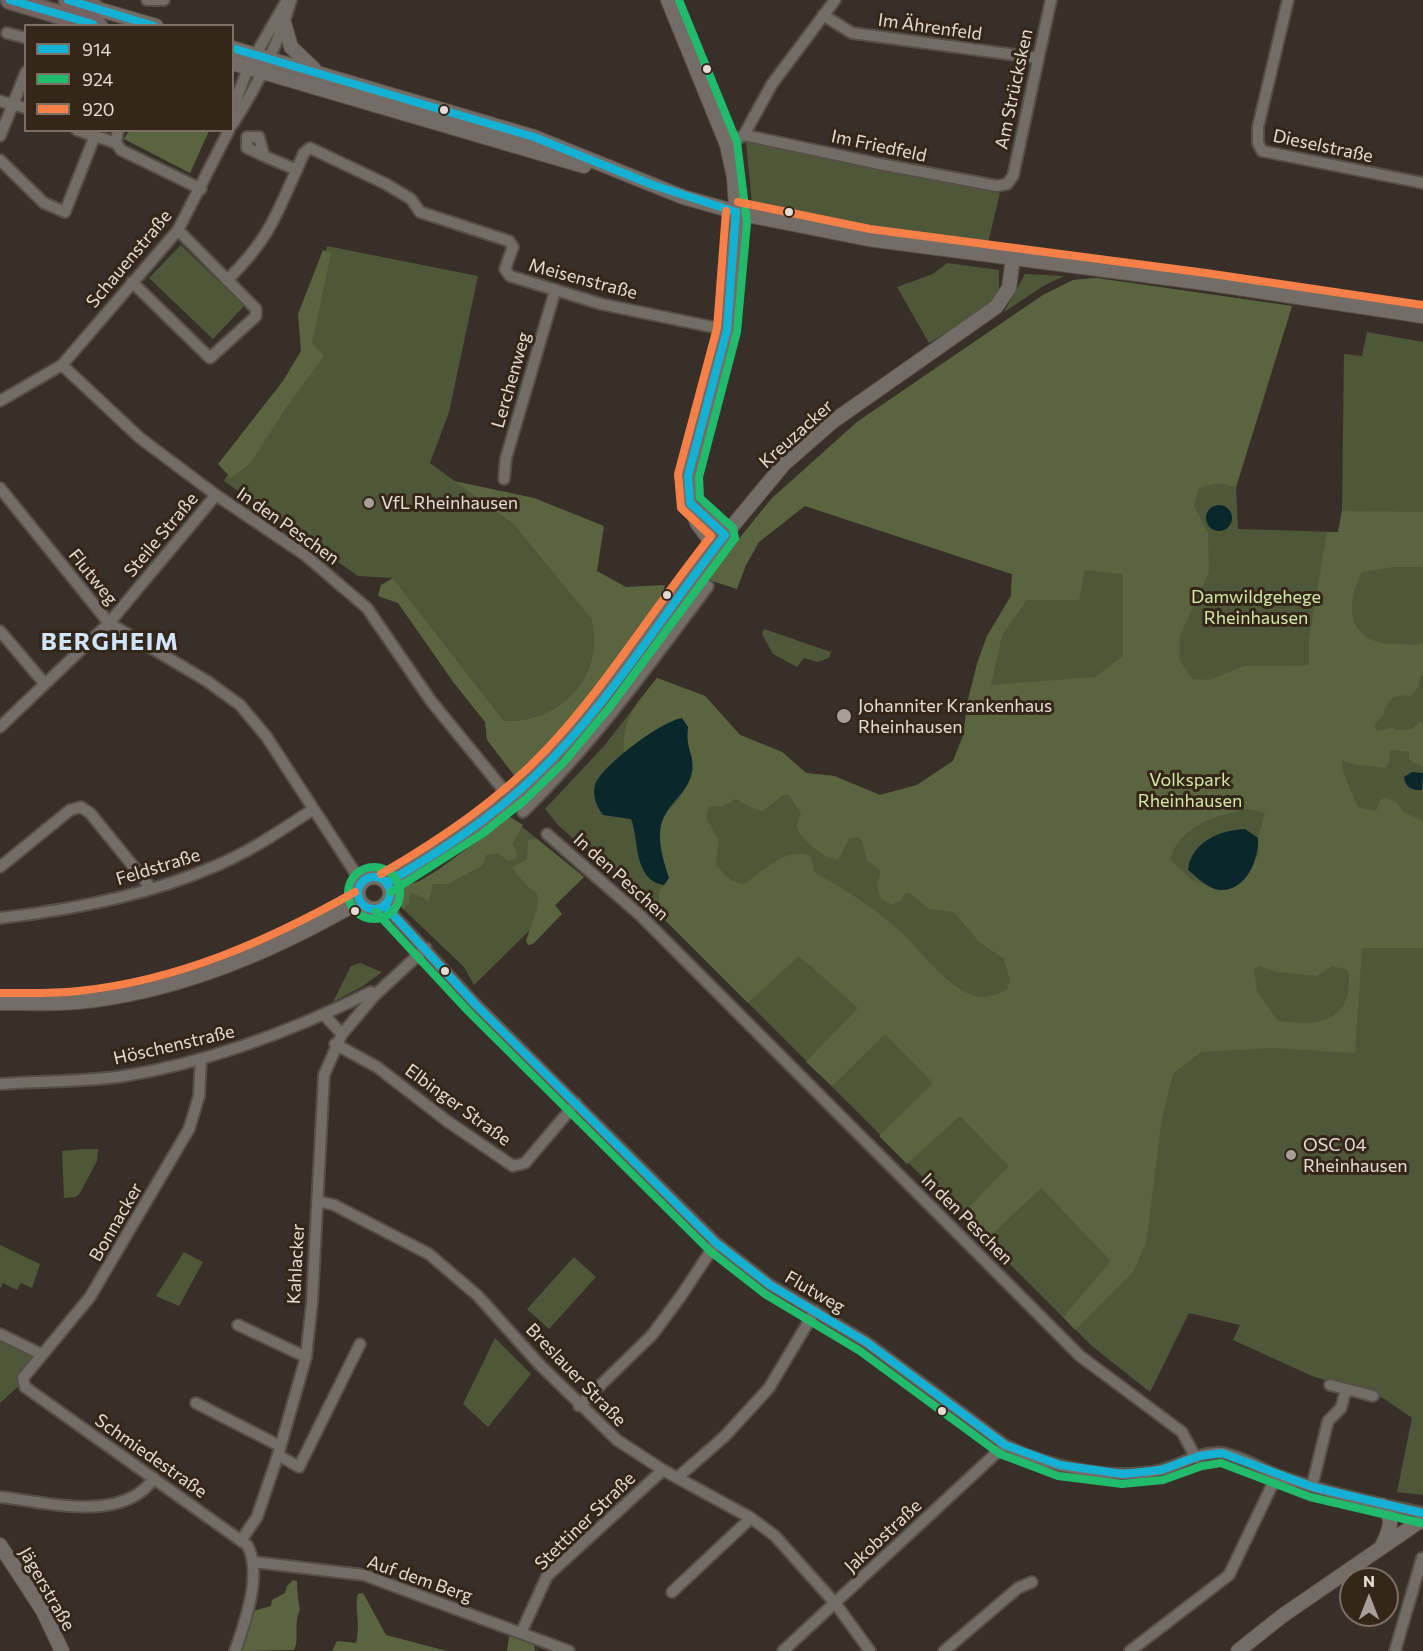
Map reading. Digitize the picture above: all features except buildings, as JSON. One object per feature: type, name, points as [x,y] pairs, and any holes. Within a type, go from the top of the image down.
[{"type":"highway","points":[[10,0],[96,17]]},
{"type":"highway","points":[[68,0],[96,17]]},
{"type":"street","points":[[147,0],[164,0]]},
{"type":"street","name":"Schauenstraße","points":[[234,122],[271,59],[284,23],[289,0]]},
{"type":"street","name":"Schauenstraße","points":[[234,102],[255,54],[289,0]]},
{"type":"street","points":[[668,0],[727,145],[734,177],[736,212],[727,330],[688,476],[690,503],[701,530],[715,547]]},
{"type":"street","points":[[727,145],[744,135],[772,84],[835,0]]},
{"type":"street","name":"Am Strücksken","points":[[1007,184],[1013,176],[1051,0]]},
{"type":"street","name":"Dieselstraße","points":[[1288,0],[1258,127],[1258,143],[1262,151],[1423,183]]},
{"type":"street","name":"Im Ährenfeld","points":[[823,15],[852,33],[1038,58]]},
{"type":"street","points":[[96,17],[143,24]]},
{"type":"street","points":[[284,23],[291,47],[316,71]]},
{"type":"street","points":[[8,33],[24,38]]},
{"type":"street","points":[[234,49],[534,137],[653,185]]},
{"type":"street","points":[[234,64],[653,185],[736,212],[868,239],[1205,283],[1423,316]]},
{"type":"street","points":[[0,136],[24,77]]},
{"type":"street","points":[[0,101],[24,108]]},
{"type":"street","points":[[82,132],[94,138],[116,143],[121,150],[201,189]]},
{"type":"street","points":[[116,143],[118,132]]},
{"type":"street","name":"Schauenstraße","points":[[0,401],[62,365],[178,230],[201,189],[228,132]]},
{"type":"street","name":"Im Friedfeld","points":[[744,135],[997,186],[1007,184]]},
{"type":"street","points":[[0,160],[44,203],[65,212],[94,138]]},
{"type":"street","name":"Meisenstraße","points":[[297,170],[304,153],[310,148],[386,184],[411,199],[420,212],[509,241],[513,247],[505,269],[507,273],[555,291],[601,304],[727,330]]},
{"type":"street","points":[[227,280],[261,244],[278,214],[297,170],[264,156]]},
{"type":"street","points":[[132,282],[210,358],[258,312],[178,230]]},
{"type":"street","name":"Kreuzacker","points":[[386,883],[453,842],[511,799],[573,735],[715,547],[784,464],[832,422],[996,307],[1009,288],[1013,258]]},
{"type":"street","name":"Lerchenweg","points":[[504,479],[506,458],[555,291]]},
{"type":"street","name":"In den Peschen","points":[[62,365],[140,438],[216,495],[305,555],[367,608],[431,701],[511,799]]},
{"type":"street","name":"Flutweg","points":[[0,488],[109,623],[207,681],[240,705],[266,736],[312,810],[356,874],[364,880]]},
{"type":"street","name":"Steile Straße","points":[[0,727],[109,623],[216,495]]},
{"type":"street","points":[[690,503],[725,535]]},
{"type":"street","points":[[523,812],[580,753],[698,601],[708,586],[693,577]]},
{"type":"street","points":[[683,590],[698,601]]},
{"type":"street","points":[[0,631],[45,684]]},
{"type":"street","points":[[0,867],[70,810],[81,807],[90,813],[151,888]]},
{"type":"street","name":"Feldstraße","points":[[0,918],[99,901],[151,888],[213,868],[244,852],[312,810]]},
{"type":"street","name":"In den Peschen","points":[[547,834],[648,922],[1080,1356],[1182,1432],[1196,1458]]},
{"type":"street","points":[[376,877],[386,883],[389,895],[384,905],[374,909],[360,901],[358,888],[364,880],[376,877]]},
{"type":"street","points":[[0,1003],[77,1002],[163,987],[202,976],[266,951],[360,901]]},
{"type":"street","name":"Flutweg","points":[[384,905],[476,1005],[716,1243],[770,1285],[866,1342],[1005,1445],[1030,1458],[1061,1466],[1131,1473],[1153,1472],[1196,1458]]},
{"type":"street","name":"Kahlacker","points":[[242,1539],[257,1516],[279,1451],[306,1357],[312,1304],[324,1075],[335,1044],[342,1034],[375,995],[426,948]]},
{"type":"street","name":"Kahlacker","points":[[324,1015],[371,992],[375,995]]},
{"type":"street","points":[[324,1015],[342,1034]]},
{"type":"street","name":"Höschenstraße","points":[[0,1084],[121,1076],[201,1059],[270,1037],[324,1015]]},
{"type":"street","name":"Elbinger Straße","points":[[335,1044],[377,1067],[447,1121],[513,1166],[525,1163],[576,1103]]},
{"type":"street","name":"Bonnacker","points":[[22,1383],[22,1378],[98,1285],[189,1129],[199,1096],[201,1059]]},
{"type":"street","name":"Breslauer Straße","points":[[317,1201],[334,1205],[429,1254],[478,1296],[579,1406],[617,1440],[663,1470],[751,1518],[775,1536],[835,1603],[870,1651]]},
{"type":"street","points":[[579,1406],[652,1335],[716,1243]]},
{"type":"street","points":[[678,1477],[724,1437],[768,1389],[815,1311]]},
{"type":"street","points":[[238,1324],[306,1357]]},
{"type":"street","points":[[0,1334],[41,1354]]},
{"type":"street","points":[[196,1402],[279,1451],[299,1467],[360,1344]]},
{"type":"street","name":"Schmiedestraße","points":[[22,1383],[242,1539],[254,1562]]},
{"type":"street","points":[[1330,1385],[1373,1396]]},
{"type":"street","points":[[1312,1486],[1328,1421],[1341,1408],[1346,1389]]},
{"type":"street","name":"Jakobstraße","points":[[783,1651],[1005,1445]]},
{"type":"street","points":[[1196,1458],[1221,1453],[1312,1486],[1382,1505],[1423,1513]]},
{"type":"street","name":"Stettiner Straße","points":[[521,1633],[547,1576],[663,1470]]},
{"type":"street","points":[[1130,1651],[1229,1575],[1277,1475]]},
{"type":"street","points":[[0,1497],[104,1508],[138,1495],[154,1478]]},
{"type":"street","points":[[1382,1505],[1389,1514],[1391,1523],[1382,1547]]},
{"type":"street","points":[[672,1592],[751,1518]]},
{"type":"street","points":[[1238,1651],[1282,1616],[1423,1519]]},
{"type":"street","name":"Jägerstraße","points":[[0,1545],[43,1611],[62,1651]]},
{"type":"street","points":[[1395,1651],[1422,1558]]},
{"type":"street","points":[[235,1651],[254,1575],[254,1562]]},
{"type":"street","name":"Auf dem Berg","points":[[254,1562],[364,1575],[569,1651]]},
{"type":"street","points":[[944,1651],[1018,1588],[1032,1582]]},
{"type":"green space","points":[[128,132],[209,132],[190,173],[124,139]]},
{"type":"green space","points":[[746,141],[1000,193],[988,243],[861,226],[752,204]]},
{"type":"green space","points":[[181,245],[244,306],[213,339],[149,278]]},
{"type":"green space","name":"VfL Rheinhausen","points":[[327,246],[478,276],[449,412],[430,463],[513,524],[591,619],[594,640],[592,660],[585,677],[561,705],[544,714],[525,720],[504,721],[393,578],[358,576],[224,481],[305,352]]},
{"type":"green space","points":[[323,250],[331,253],[312,343],[324,356],[283,412],[250,464],[231,478],[218,464],[283,381],[301,351],[298,314]]},
{"type":"green space","points":[[947,263],[999,270],[999,289],[988,306],[929,343],[897,287],[933,274]]},
{"type":"green space","points":[[1025,274],[1064,276],[1045,285],[1004,312]]},
{"type":"green space","name":"Volkspark Rheinhausen","points":[[1096,278],[1292,306],[1236,487],[1238,529],[1338,532],[1342,511],[1344,354],[1362,356],[1367,332],[1423,342],[1423,1495],[1397,1492],[1412,1418],[1383,1398],[1312,1376],[1233,1340],[1240,1325],[1189,1313],[1150,1392],[1092,1346],[659,914],[558,825],[545,809],[604,746],[657,678],[705,696],[740,735],[782,752],[806,773],[834,776],[880,795],[917,785],[953,761],[963,736],[968,700],[977,664],[987,636],[1011,596],[1012,574],[805,506],[857,422],[1043,295],[1073,280]]},
{"type":"green space","name":"Volkspark Rheinhausen","points":[[1096,278],[1292,306],[1236,487],[1220,483],[1199,488],[1194,506],[1208,534],[1209,572],[1180,635],[1179,659],[1192,679],[1210,680],[1244,666],[1309,665],[1309,640],[1327,532],[1338,532],[1342,511],[1423,512],[1423,567],[1393,567],[1362,572],[1353,597],[1352,608],[1358,628],[1365,636],[1390,644],[1423,643],[1423,676],[1420,676],[1419,686],[1411,697],[1398,696],[1392,699],[1384,710],[1385,713],[1374,725],[1377,731],[1393,727],[1395,730],[1410,730],[1421,721],[1423,723],[1423,767],[1409,760],[1409,752],[1390,750],[1389,763],[1385,768],[1357,765],[1342,760],[1343,772],[1358,807],[1376,811],[1380,801],[1384,798],[1395,801],[1404,812],[1423,821],[1423,948],[1362,948],[1355,1053],[1273,1048],[1201,1052],[1173,1074],[1161,1123],[1146,1243],[1133,1272],[1075,1330],[1063,1317],[1111,1261],[1041,1188],[985,1241],[960,1216],[1009,1166],[960,1116],[907,1164],[879,1136],[933,1083],[885,1034],[832,1086],[806,1062],[858,1008],[799,956],[748,1003],[659,914],[659,892],[669,878],[661,848],[662,825],[665,814],[682,794],[688,779],[692,758],[686,749],[688,727],[662,726],[624,755],[625,731],[628,721],[642,696],[657,678],[705,696],[740,735],[782,752],[806,773],[834,776],[880,795],[917,785],[953,761],[963,736],[968,700],[977,664],[987,636],[1011,596],[1012,574],[805,506],[759,542],[746,565],[737,589],[706,579],[772,498],[857,422],[1043,295],[1073,280]],"holes":[[[1085,570],[1123,574],[1123,656],[1095,677],[991,685],[1002,635],[1027,600],[1079,600]],[[783,795],[789,795],[801,814],[796,826],[799,832],[813,848],[825,856],[838,860],[849,839],[857,837],[862,840],[867,860],[881,871],[877,885],[881,899],[892,905],[901,900],[905,893],[910,893],[929,909],[954,912],[979,942],[1003,958],[1010,980],[1007,990],[982,997],[967,993],[948,981],[902,933],[882,916],[849,892],[814,872],[811,857],[803,854],[785,857],[744,884],[728,878],[716,864],[719,840],[706,819],[709,806],[722,807],[735,799],[755,810],[763,811]],[[1248,809],[1265,813],[1258,838],[1259,855],[1221,890],[1192,880],[1170,859],[1175,847],[1191,830],[1201,824]],[[1259,966],[1276,972],[1317,976],[1332,966],[1348,970],[1349,987],[1346,1000],[1340,1010],[1319,1021],[1306,1023],[1277,1020],[1257,991],[1254,969]]]},
{"type":"green space","points":[[454,481],[534,498],[604,526],[597,571],[626,587],[665,585],[655,620],[552,752],[520,783],[487,740],[485,722],[454,683],[398,603],[378,596],[381,585],[393,578],[504,721],[524,720],[543,714],[560,705],[574,692],[585,677],[592,660],[594,640],[591,619],[513,524]]},
{"type":"green space","points":[[764,629],[831,652],[829,658],[817,662],[804,658],[797,667],[773,654],[762,634]]},
{"type":"green space","points":[[510,817],[584,877],[474,985],[464,967],[399,905],[397,897],[403,886],[418,882],[438,870]]},
{"type":"green space","points":[[510,817],[523,825],[513,843],[518,857],[508,861],[498,853],[486,855],[483,865],[448,884],[433,884],[429,901],[413,893],[409,897],[409,904],[403,909],[397,897],[403,886],[418,882],[438,870]]},
{"type":"green space","points":[[537,839],[584,877],[555,905],[562,914],[533,944],[528,945],[526,941],[537,909],[538,894],[527,886],[512,868],[527,859],[528,840]]},
{"type":"green space","points":[[360,963],[382,972],[363,986],[333,1002],[351,966]]},
{"type":"green space","points":[[98,1149],[97,1161],[80,1193],[76,1197],[64,1198],[62,1151]]},
{"type":"green space","points":[[0,1245],[40,1264],[32,1288],[21,1283],[17,1290],[3,1283],[0,1289]]},
{"type":"green space","points":[[184,1252],[203,1262],[179,1306],[156,1296]]},
{"type":"green space","points":[[574,1257],[596,1277],[549,1329],[527,1309]]},
{"type":"green space","points":[[0,1334],[41,1354],[22,1383],[0,1403]]},
{"type":"green space","points":[[495,1338],[531,1374],[488,1427],[463,1404]]},
{"type":"green space","points":[[293,1580],[297,1581],[300,1610],[294,1650],[242,1651],[253,1611],[271,1606],[272,1600],[285,1593],[287,1586]]},
{"type":"green space","points":[[363,1593],[386,1635],[447,1651],[332,1651],[337,1641],[356,1643],[357,1598],[358,1594]]},
{"type":"green space","points":[[509,1636],[534,1644],[535,1651],[507,1651]]},
{"type":"water","points":[[1219,505],[1228,509],[1232,518],[1228,527],[1219,531],[1210,527],[1206,518],[1210,509]]},
{"type":"water","points":[[682,718],[688,727],[692,772],[688,784],[668,810],[660,830],[664,863],[669,878],[664,885],[654,882],[642,867],[631,819],[603,815],[596,801],[594,789],[600,777],[620,756],[661,727]]},
{"type":"water","points":[[1412,772],[1423,773],[1422,790],[1415,790],[1407,786],[1404,777]]},
{"type":"water","points":[[1245,829],[1258,838],[1258,846],[1254,864],[1244,880],[1229,889],[1220,890],[1203,882],[1188,870],[1195,852],[1208,839],[1226,832]]},
{"type":"transit line","name":"914","points":[[10,0],[93,24]]},
{"type":"transit line","name":"914","points":[[68,0],[147,24]]},
{"type":"transit line","name":"924","points":[[391,892],[482,834],[525,800],[564,762],[609,708],[735,538],[733,528],[700,498],[699,477],[737,332],[747,223],[737,142],[679,0]]},
{"type":"transit line","name":"914","points":[[234,49],[534,137],[653,185],[736,212]]},
{"type":"transit line","name":"920","points":[[738,202],[870,229],[1206,273],[1423,305]]},
{"type":"transit line","name":"920","points":[[381,874],[468,818],[529,768],[590,698],[711,536],[681,508],[678,474],[717,328],[726,211]]},
{"type":"transit line","name":"914","points":[[386,883],[484,820],[537,774],[563,747],[612,688],[725,535],[690,503],[688,476],[727,330],[736,212]]},
{"type":"transit line","name":"924","points":[[369,867],[379,867],[393,874],[400,893],[393,912],[379,919],[369,919],[359,915],[352,908],[348,898],[348,888],[352,878],[359,871],[369,867]]},
{"type":"transit line","name":"914","points":[[374,877],[385,882],[390,893],[385,904],[374,909],[363,904],[358,893],[363,882],[374,877]]},
{"type":"transit line","name":"920","points":[[0,993],[78,991],[151,978],[221,956],[255,942],[355,892]]},
{"type":"transit line","name":"914","points":[[384,905],[476,1005],[716,1243],[770,1285],[866,1342],[1005,1445],[1060,1465],[1123,1474],[1161,1470],[1199,1456],[1222,1453],[1313,1487],[1423,1513]]},
{"type":"transit line","name":"924","points":[[376,912],[469,1012],[710,1251],[765,1294],[860,1351],[1000,1454],[1058,1476],[1122,1484],[1163,1480],[1202,1466],[1221,1463],[1310,1497],[1421,1523]]},
{"type":"place","name":"VfL Rheinhausen","points":[[369,503]]},
{"type":"place","name":"Johanniter Krankenhaus Rheinhausen","points":[[844,716]]},
{"type":"place","name":"OSC 04 Rheinhausen","points":[[1291,1155]]},
{"type":"district","name":"BERGHEIM","points":[[110,642]]},
{"type":"park label","name":"Damwildgehege Rheinhausen","points":[[1256,607]]}]
